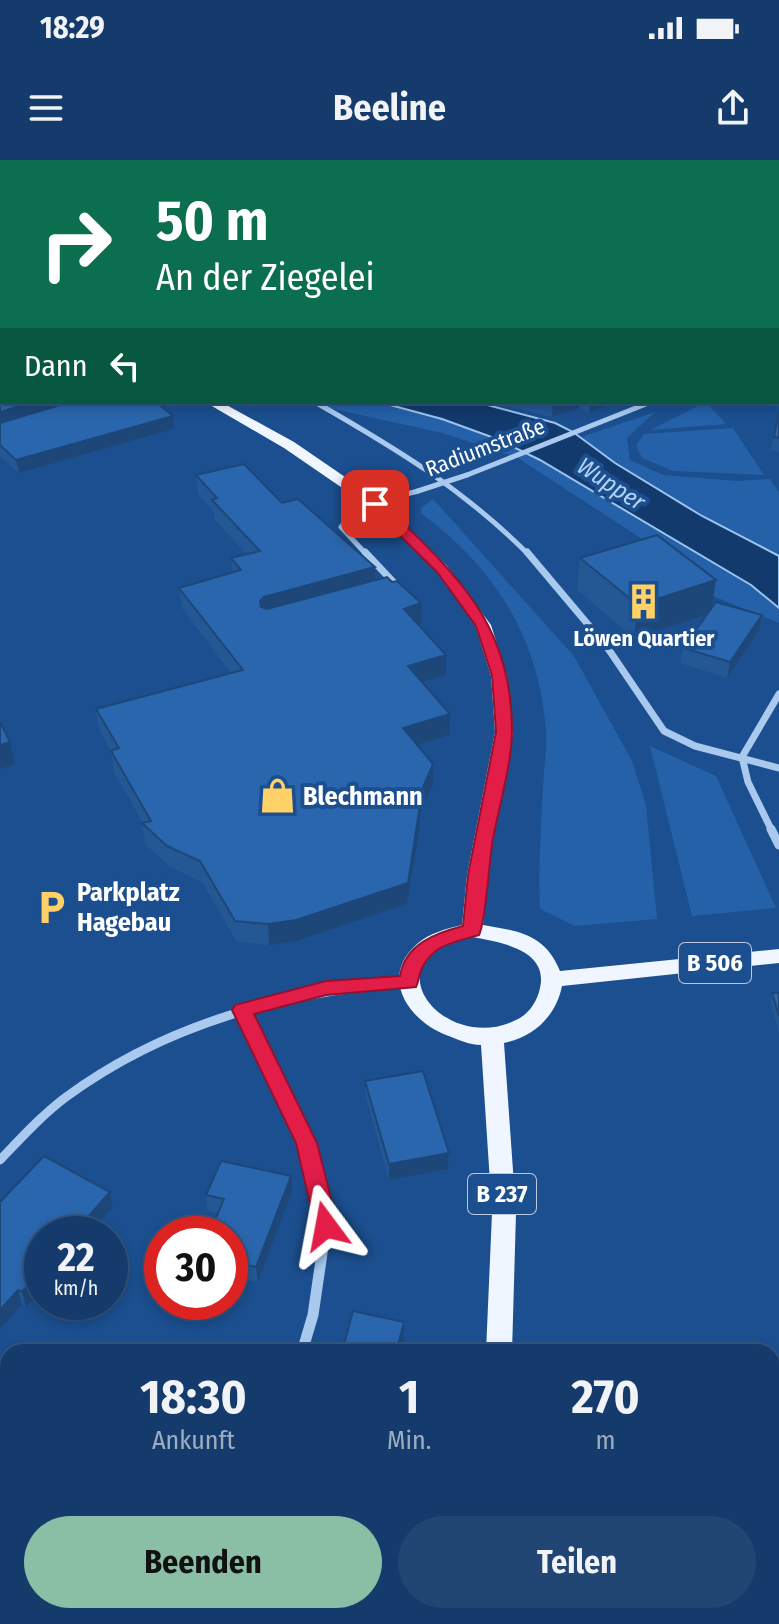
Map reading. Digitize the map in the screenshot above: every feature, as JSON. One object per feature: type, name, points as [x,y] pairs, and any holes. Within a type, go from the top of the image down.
[{"type":"main road","points":[[215,404],[300,451],[375,504],[442,569],[483,625],[499,676],[504,732],[477,875],[472,930]]},
{"type":"main road","points":[[472,930],[507,935],[522,941],[545,960],[553,979],[552,998],[536,1019],[524,1027],[492,1036],[457,1032],[429,1017],[418,1007],[409,982],[411,969],[427,947],[448,936],[472,930]]},
{"type":"main road","name":"B 506","points":[[553,979],[779,956]]},
{"type":"main road","name":"B 237","points":[[492,1036],[504,1213],[499,1344]]},
{"type":"street","points":[[318,404],[414,459],[472,503],[527,552],[607,647],[664,731],[695,746],[779,768]]},
{"type":"street","name":"Radiumstraße","points":[[383,591],[398,587],[341,527],[347,516],[516,457],[646,404]]},
{"type":"street","points":[[779,694],[742,757],[748,782],[779,845]]},
{"type":"street","points":[[0,1160],[64,1099],[136,1053],[242,1010],[326,988],[409,982]]},
{"type":"street","points":[[242,1010],[307,1143],[326,1226],[313,1315],[304,1344]]},
{"type":"shaded area","points":[[320,404],[386,404],[442,419],[497,439],[540,460],[751,585],[779,608],[779,623],[703,592],[656,548],[516,457],[442,433]]},
{"type":"shaded area","points":[[702,404],[708,404],[726,424],[650,430]]},
{"type":"shaded area","points":[[655,412],[627,438],[630,460],[663,475],[737,481],[770,479],[779,492],[779,556],[702,516],[615,463],[582,437]]},
{"type":"shaded area","points":[[733,428],[764,475],[673,471],[642,458],[636,445],[644,434]]},
{"type":"shaded area","points":[[433,499],[574,656],[632,761],[646,805],[657,919],[575,926],[540,909],[546,738],[542,697],[534,665],[509,608],[491,582],[448,535],[422,514],[421,508]]},
{"type":"shaded area","points":[[650,746],[716,776],[776,908],[692,916]]},
{"type":"water","name":"Wupper","points":[[386,404],[484,404],[555,423],[573,432],[615,463],[702,516],[779,556],[779,608],[751,585],[540,460],[497,439],[442,419]]},
{"type":"building","points":[[0,404],[26,404],[0,412]]},
{"type":"building","points":[[63,404],[158,404],[173,416],[16,460],[0,445],[0,423]]},
{"type":"building","points":[[779,411],[779,438],[774,437]]},
{"type":"building","name":"Blechmann","points":[[244,464],[282,503],[298,499],[375,567],[264,597],[260,601],[261,607],[267,609],[387,577],[392,582],[397,581],[421,603],[404,609],[446,655],[408,666],[450,714],[403,728],[433,764],[417,801],[420,805],[408,883],[296,920],[268,924],[235,921],[200,861],[167,846],[142,823],[151,821],[111,751],[119,748],[96,709],[243,670],[179,588],[241,570],[231,558],[260,551],[212,500],[217,498],[196,475]]},
{"type":"building","points":[[657,535],[716,580],[638,605],[580,558]]},
{"type":"building","points":[[716,602],[762,615],[730,662],[683,648]]},
{"type":"building","points":[[0,722],[10,742],[0,745]]},
{"type":"building","points":[[772,993],[779,993],[779,1016]]},
{"type":"building","points":[[423,1071],[449,1153],[389,1164],[365,1081]]},
{"type":"building","points":[[44,1156],[110,1192],[89,1216],[24,1216],[24,1290],[18,1290],[0,1310],[0,1202]]},
{"type":"building","points":[[221,1161],[291,1176],[256,1267],[248,1265],[248,1216],[217,1216],[224,1199],[206,1195]]},
{"type":"building","points":[[353,1311],[404,1322],[398,1344],[344,1344]]},
{"type":"place","name":"Löwen Quartier","points":[[644,602]]},
{"type":"place","name":"Blechmann","points":[[277,796]]},
{"type":"place","name":"Parkplatz Hagebau","points":[[51,907]]},
{"type":"route","points":[[326,1226],[307,1143],[242,1010],[326,988],[409,982],[417,957],[427,947],[440,938],[472,930],[477,875],[504,732],[499,676],[483,625],[442,569],[375,504]]}]
